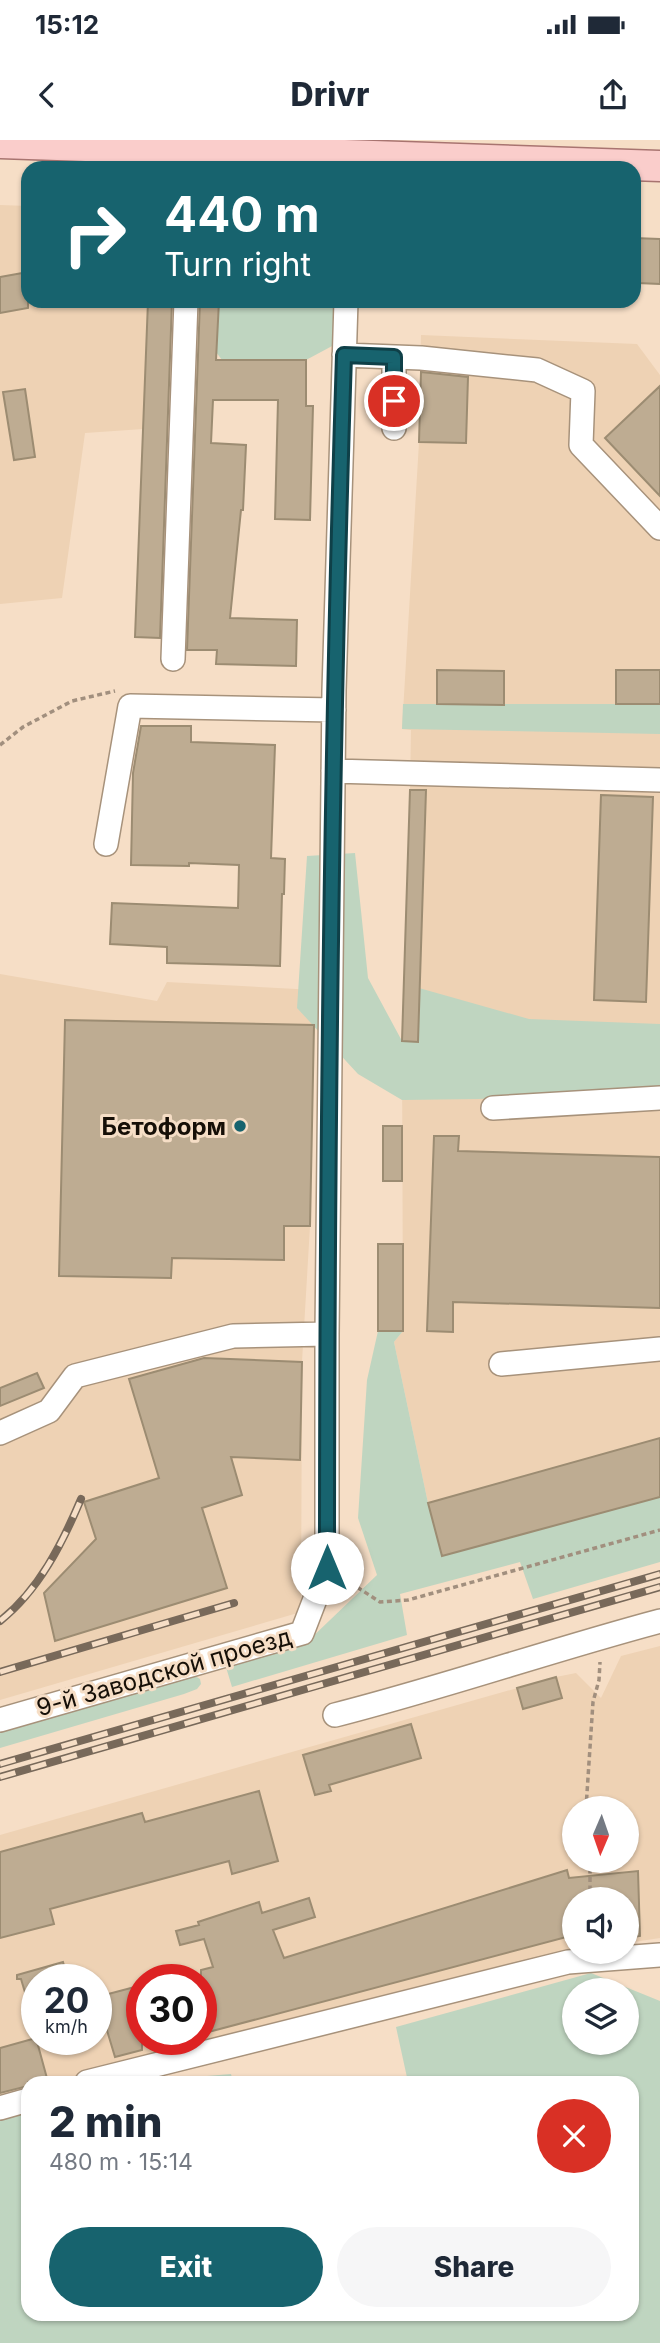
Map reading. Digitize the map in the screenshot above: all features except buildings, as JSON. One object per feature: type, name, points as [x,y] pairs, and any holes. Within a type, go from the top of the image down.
[{"type":"main road","points":[[0,142],[191,158],[321,154],[373,155],[416,161]]},
{"type":"main road","points":[[641,166],[660,166]]},
{"type":"street","points":[[173,659],[186,308]]},
{"type":"street","points":[[327,1568],[333,771],[346,308]]},
{"type":"street","points":[[344,355],[421,358],[537,370],[583,391],[581,445],[660,528]]},
{"type":"street","points":[[394,357],[394,428]]},
{"type":"street","points":[[106,844],[130,706],[334,710]]},
{"type":"street","points":[[333,771],[660,779]]},
{"type":"street","points":[[493,1108],[660,1098]]},
{"type":"street","points":[[0,1433],[49,1411],[75,1376],[233,1336],[327,1334]]},
{"type":"street","points":[[502,1364],[660,1349]]},
{"type":"street","name":"9-й Заводской проезд","points":[[0,1720],[302,1633],[327,1568]]},
{"type":"street","points":[[335,1715],[418,1694],[660,1621]]},
{"type":"street","points":[[111,2076],[568,1962],[657,1954]]},
{"type":"street","points":[[0,2108],[21,2102]]},
{"type":"path","points":[[327,1568],[380,1602],[408,1600],[660,1530]]},
{"type":"path","points":[[587,1796],[593,1702],[599,1680],[600,1662]]},
{"type":"shaded area","points":[[0,205],[21,206],[21,308],[148,308],[143,429],[85,433],[62,598],[0,604]]},
{"type":"shaded area","points":[[421,335],[637,344],[660,375],[660,1497],[442,1556],[394,1342],[403,1331],[402,1041],[418,1042],[426,790],[410,790],[411,730],[402,729],[419,442]]},
{"type":"shaded area","points":[[0,974],[157,1001],[167,982],[315,990],[310,1226],[302,1362],[301,1612],[0,1700]]},
{"type":"shaded area","points":[[660,1646],[660,1938],[639,1941],[639,1887],[562,1887],[562,1951],[217,2043],[217,1964],[126,1964],[126,2055],[173,2055],[98,2076],[21,2076],[21,2099],[0,2104],[0,1835],[576,1673],[601,1698],[621,1656]]},
{"type":"green space","points":[[219,308],[335,308],[334,345],[306,360],[222,360],[216,352]]},
{"type":"green space","points":[[403,704],[660,704],[660,734],[402,729]]},
{"type":"green space","points":[[355,853],[368,978],[402,1041],[418,1042],[419,988],[529,1019],[660,1024],[660,1088],[479,1099],[402,1100],[358,1074],[297,1008],[307,856]]},
{"type":"green space","points":[[378,1331],[403,1331],[394,1342],[442,1556],[660,1497],[660,1562],[533,1599],[520,1562],[400,1594],[407,1635],[232,1687],[225,1664],[306,1643],[377,1575],[358,1518],[367,1380]]},
{"type":"green space","points":[[195,1676],[200,1679],[201,1684],[197,1689],[184,1694],[0,1748],[0,1732]]},
{"type":"green space","points":[[591,1973],[603,1978],[573,1978]]},
{"type":"green space","points":[[562,1981],[562,2055],[639,2055],[639,1992],[660,2001],[660,2343],[0,2343],[0,2105],[21,2099],[21,2321],[639,2321],[639,2076],[407,2076],[396,2027]]},
{"type":"railway","points":[[0,1621],[38,1581],[66,1533],[81,1499]]},
{"type":"railway","points":[[0,1764],[660,1574]]},
{"type":"railway","points":[[0,1777],[660,1587]]},
{"type":"railway","points":[[0,1672],[234,1603]]},
{"type":"place","name":"Бетоформ","points":[[240,1126]]},
{"type":"route","points":[[327,1568],[334,690],[344,355],[394,357],[394,401]]}]
